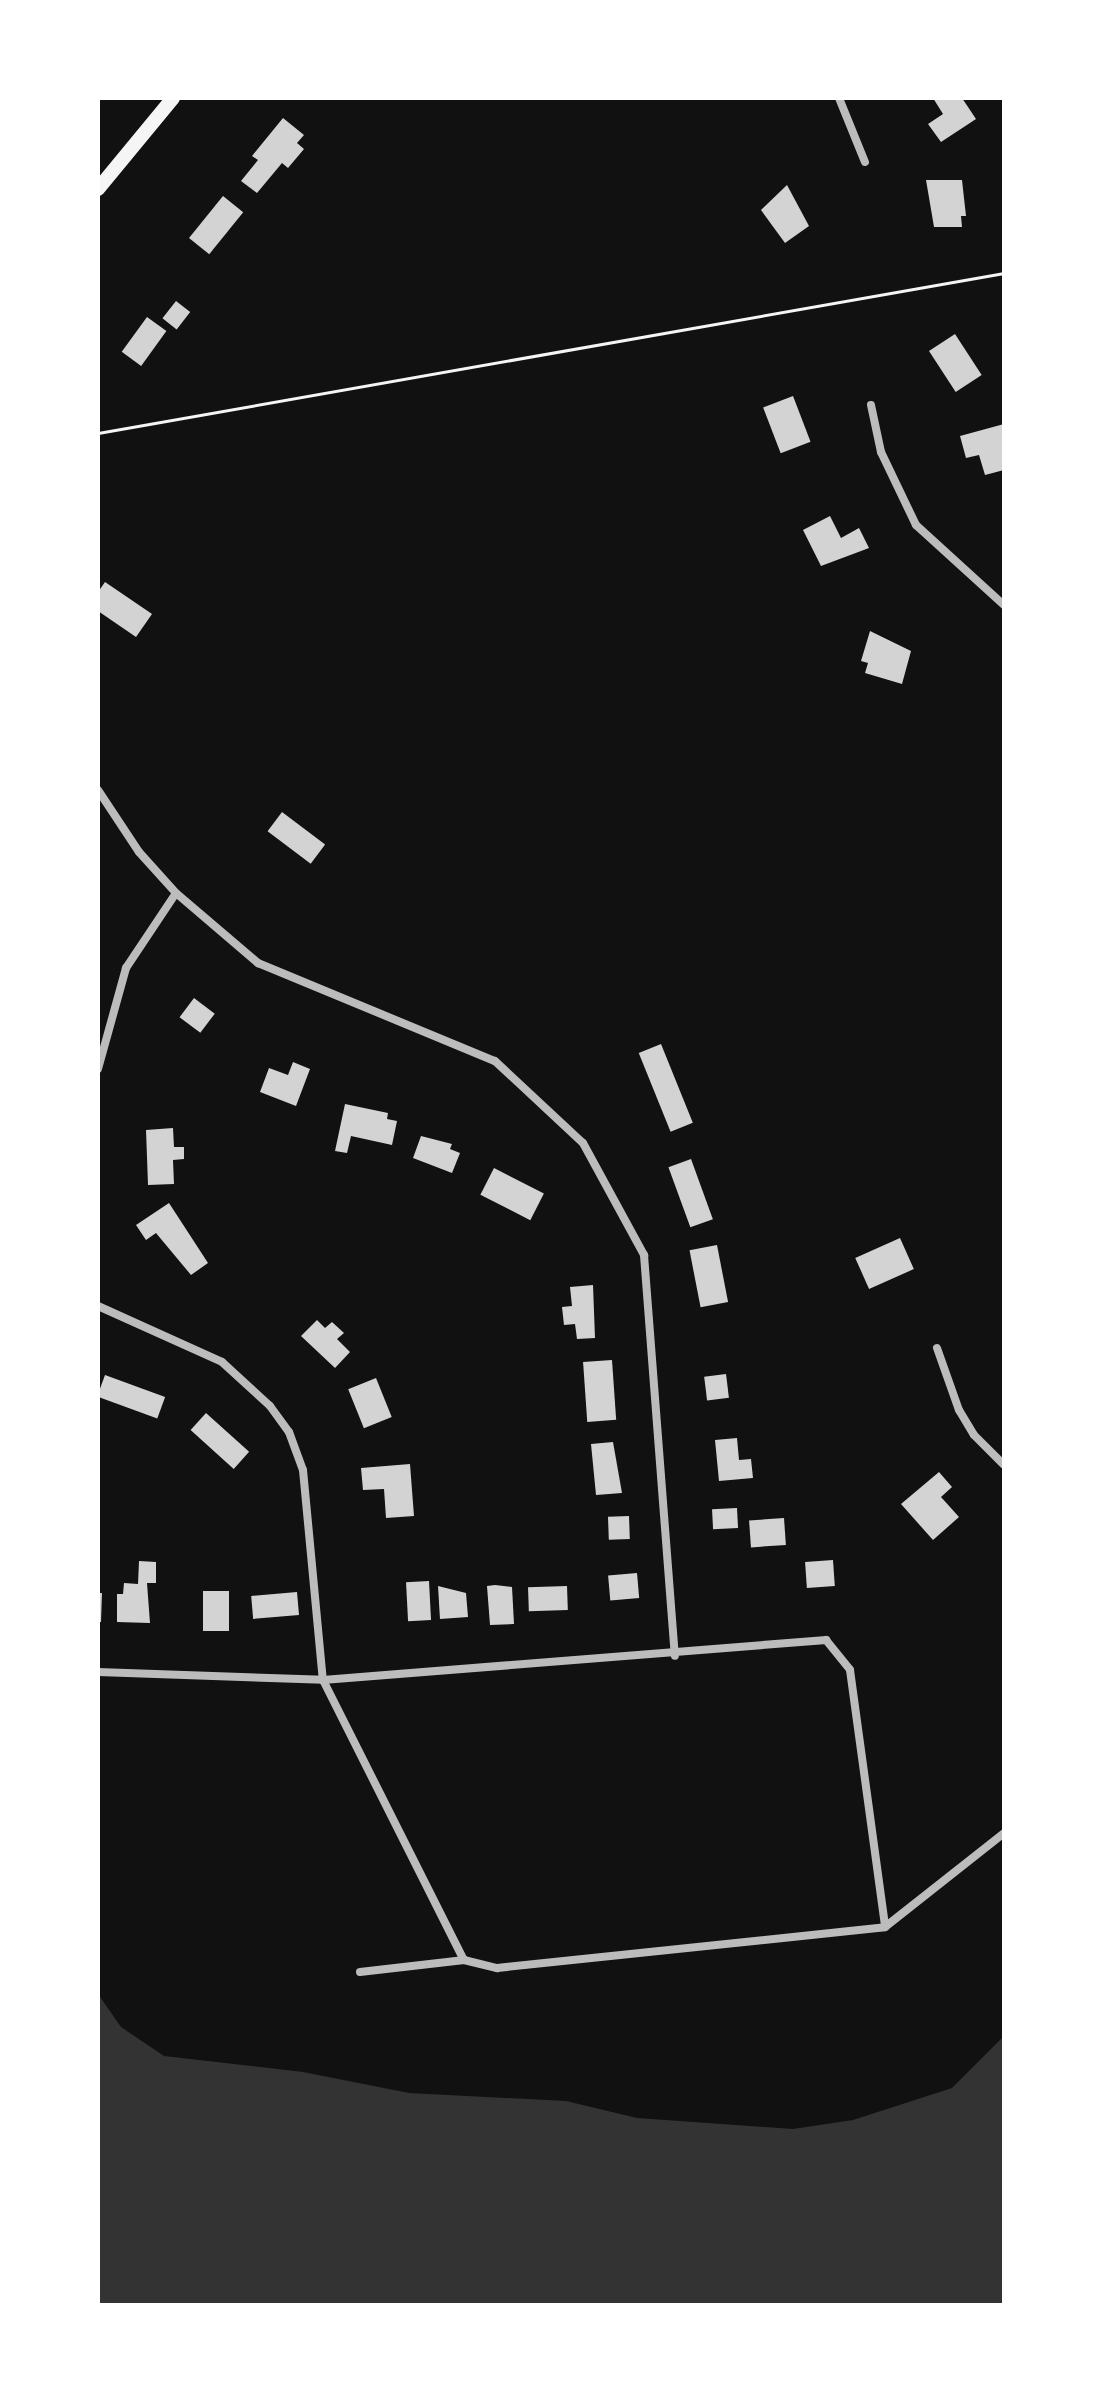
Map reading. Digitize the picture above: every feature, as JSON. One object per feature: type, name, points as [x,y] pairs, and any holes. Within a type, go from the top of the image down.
[{"type":"main road","points":[[98,189],[173,98]]},
{"type":"street","points":[[839,98],[865,162]]},
{"type":"street","points":[[871,405],[881,452],[916,525],[1004,605]]},
{"type":"street","points":[[98,790],[139,852],[176,893],[258,963],[495,1061],[583,1143],[644,1255],[675,1656]]},
{"type":"street","points":[[98,1069],[126,968],[176,893]]},
{"type":"street","points":[[98,1306],[222,1362],[270,1406],[289,1432],[303,1470],[323,1680],[464,1960]]},
{"type":"street","points":[[937,1348],[959,1410],[974,1435],[1004,1465]]},
{"type":"street","points":[[98,1672],[323,1680],[675,1656],[826,1640],[850,1670],[885,1927]]},
{"type":"street","points":[[360,1972],[464,1960],[497,1968],[885,1927],[1004,1833]]},
{"type":"path","points":[[98,433],[1004,273]]},
{"type":"shaded area","points":[[98,1994],[121,2027],[164,2056],[303,2072],[409,2093],[566,2101],[637,2118],[793,2129],[853,2120],[952,2088],[1004,2036],[1004,2305],[98,2305]]},
{"type":"building","points":[[933,98],[962,98],[976,119],[941,142],[928,124],[943,114]]},
{"type":"building","points":[[283,118],[304,135],[297,143],[304,149],[288,168],[282,163],[257,193],[241,181],[258,160],[252,156]]},
{"type":"building","points":[[926,180],[962,180],[966,216],[961,216],[962,227],[934,227]]},
{"type":"building","points":[[787,185],[809,226],[785,243],[761,210]]},
{"type":"building","points":[[223,196],[243,212],[209,254],[189,238]]},
{"type":"building","points":[[176,301],[190,312],[177,329],[162,318]]},
{"type":"building","points":[[147,317],[166,331],[141,366],[122,352]]},
{"type":"building","points":[[955,334],[982,375],[956,392],[929,351]]},
{"type":"building","points":[[793,396],[811,442],[781,453],[763,407]]},
{"type":"building","points":[[1004,424],[1004,470],[985,475],[979,455],[966,458],[960,436]]},
{"type":"building","points":[[830,516],[841,538],[859,528],[869,548],[821,566],[803,530]]},
{"type":"building","points":[[105,582],[152,614],[136,637],[98,611],[98,592]]},
{"type":"building","points":[[870,631],[911,651],[902,684],[865,673],[868,663],[861,661]]},
{"type":"building","points":[[282,812],[325,844],[311,864],[268,831]]},
{"type":"building","points":[[194,998],[215,1014],[200,1033],[180,1017]]},
{"type":"building","points":[[661,1044],[693,1123],[671,1132],[639,1053]]},
{"type":"building","points":[[293,1062],[310,1069],[296,1106],[260,1092],[269,1068],[288,1075]]},
{"type":"building","points":[[345,1104],[388,1113],[387,1119],[397,1121],[392,1145],[351,1136],[347,1153],[335,1151]]},
{"type":"building","points":[[173,1128],[174,1147],[184,1147],[184,1159],[173,1160],[174,1184],[148,1185],[146,1130]]},
{"type":"building","points":[[421,1136],[452,1144],[450,1149],[460,1153],[452,1173],[413,1158]]},
{"type":"building","points":[[691,1159],[713,1219],[690,1227],[668,1167]]},
{"type":"building","points":[[494,1168],[544,1193],[530,1220],[480,1195]]},
{"type":"building","points":[[169,1203],[208,1263],[191,1275],[156,1233],[146,1240],[136,1225]]},
{"type":"building","points":[[900,1238],[914,1269],[869,1289],[855,1258]]},
{"type":"building","points":[[717,1245],[728,1302],[701,1307],[690,1250]]},
{"type":"building","points":[[593,1285],[595,1338],[577,1339],[575,1324],[564,1325],[562,1307],[572,1306],[570,1287]]},
{"type":"building","points":[[317,1320],[325,1328],[332,1322],[344,1333],[337,1339],[350,1352],[335,1368],[301,1336]]},
{"type":"building","points":[[612,1360],[616,1420],[587,1422],[583,1362]]},
{"type":"building","points":[[726,1374],[729,1398],[707,1401],[704,1377]]},
{"type":"building","points":[[105,1375],[165,1397],[157,1419],[98,1397]]},
{"type":"building","points":[[376,1378],[392,1417],[364,1428],[348,1389]]},
{"type":"building","points":[[206,1413],[249,1452],[234,1469],[191,1430]]},
{"type":"building","points":[[737,1438],[739,1460],[751,1459],[753,1478],[719,1481],[715,1440]]},
{"type":"building","points":[[613,1442],[622,1493],[596,1495],[591,1444]]},
{"type":"building","points":[[410,1464],[414,1516],[386,1518],[384,1489],[363,1490],[361,1468]]},
{"type":"building","points":[[939,1472],[952,1487],[941,1497],[959,1517],[933,1540],[901,1504]]},
{"type":"building","points":[[737,1508],[738,1528],[713,1529],[712,1509]]},
{"type":"building","points":[[629,1516],[630,1539],[609,1540],[608,1517]]},
{"type":"building","points":[[784,1518],[786,1545],[751,1547],[749,1520]]},
{"type":"building","points":[[833,1560],[835,1586],[807,1588],[805,1562]]},
{"type":"building","points":[[139,1561],[156,1562],[156,1583],[147,1583],[150,1623],[117,1622],[117,1594],[123,1594],[124,1583],[138,1584]]},
{"type":"building","points":[[637,1573],[639,1598],[610,1600],[608,1576]]},
{"type":"building","points":[[429,1581],[431,1620],[408,1621],[406,1582]]},
{"type":"building","points":[[438,1586],[466,1593],[468,1617],[440,1619]]},
{"type":"building","points":[[487,1586],[512,1587],[514,1624],[490,1625]]},
{"type":"building","points":[[567,1586],[568,1610],[529,1611],[528,1587]]},
{"type":"building","points":[[203,1591],[229,1591],[229,1631],[203,1631]]},
{"type":"building","points":[[297,1592],[299,1615],[253,1619],[251,1596]]},
{"type":"building","points":[[98,1593],[102,1593],[101,1622],[98,1622]]}]
